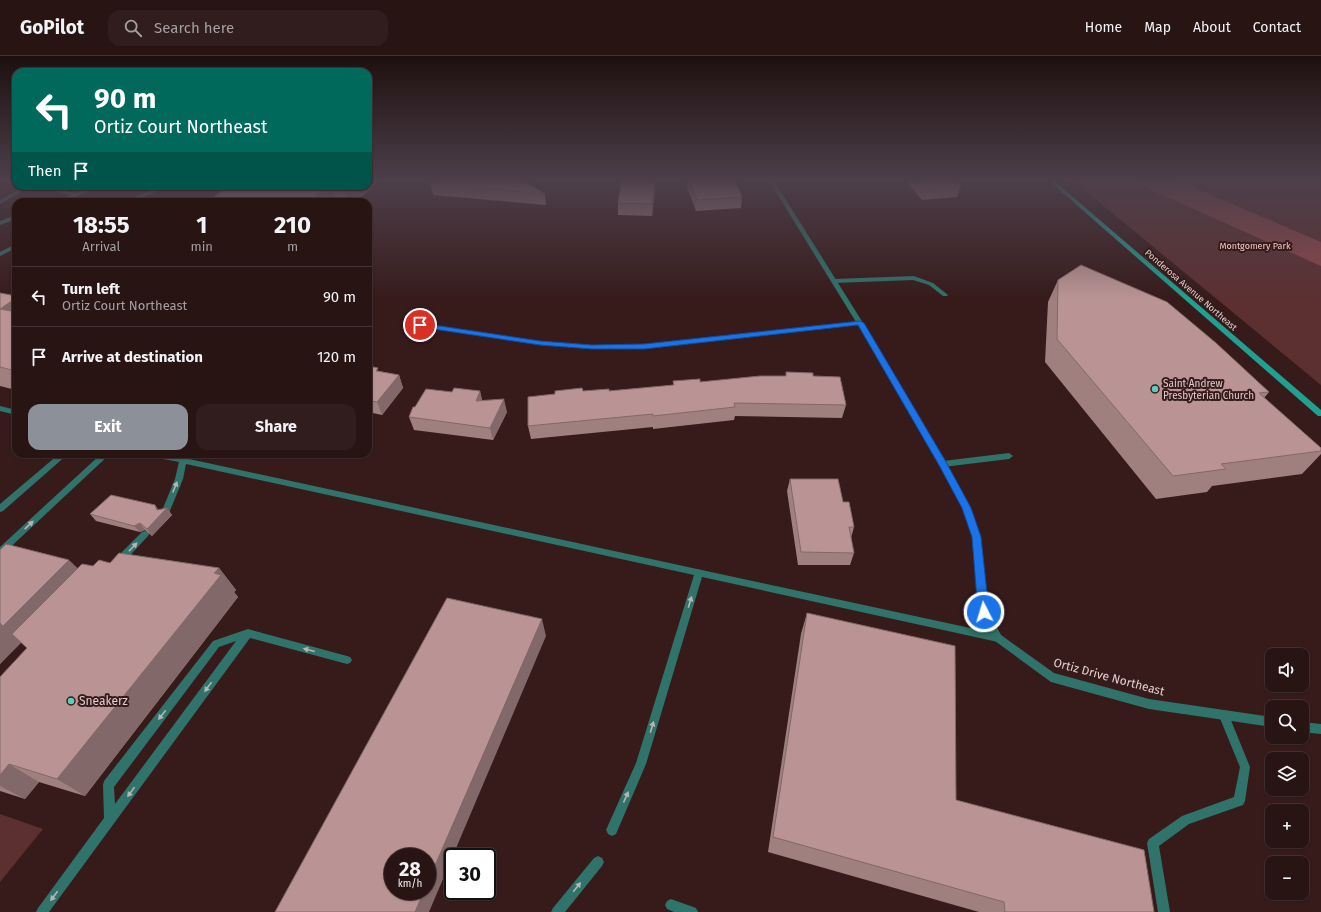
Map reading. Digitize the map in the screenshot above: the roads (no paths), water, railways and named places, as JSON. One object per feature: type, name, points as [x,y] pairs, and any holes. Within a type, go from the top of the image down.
[{"type":"street","points":[[0,223],[11,219]]},
{"type":"street","points":[[795,219],[860,323],[943,464],[967,508],[976,537],[984,612],[998,638]]},
{"type":"street","name":"Ponderosa Avenue Northeast","points":[[1095,219],[1321,414]]},
{"type":"street","points":[[0,254],[12,248]]},
{"type":"street","points":[[834,281],[914,278],[931,284],[945,295]]},
{"type":"street","points":[[420,325],[540,343],[592,347],[644,346],[860,323]]},
{"type":"street","points":[[0,408],[12,412]]},
{"type":"street","points":[[943,464],[1009,456]]},
{"type":"street","points":[[0,509],[59,458]]},
{"type":"street","points":[[0,552],[102,458]]},
{"type":"street","points":[[170,458],[998,638]]},
{"type":"street","points":[[165,513],[179,479],[183,461]]},
{"type":"street","points":[[114,567],[146,534]]},
{"type":"street","points":[[612,830],[641,764],[699,573]]},
{"type":"street","points":[[110,820],[108,785],[216,644],[248,633],[347,660]]},
{"type":"street","points":[[42,912],[248,633]]},
{"type":"street","name":"Ortiz Drive Northeast","points":[[998,638],[1051,677],[1148,704],[1265,721]]},
{"type":"street","points":[[1164,912],[1153,843],[1186,820],[1240,801],[1245,767],[1224,716]]},
{"type":"street","points":[[1309,728],[1321,729]]},
{"type":"street","points":[[557,912],[598,862]]},
{"type":"street","points":[[670,905],[692,912]]},
{"type":"place","name":"Saint Andrew Presbyterian Church","points":[[1155,389]]},
{"type":"place","name":"Sneakerz","points":[[71,701]]},
{"type":"park label","name":"Montgomery Park","points":[[1255,246]]}]
